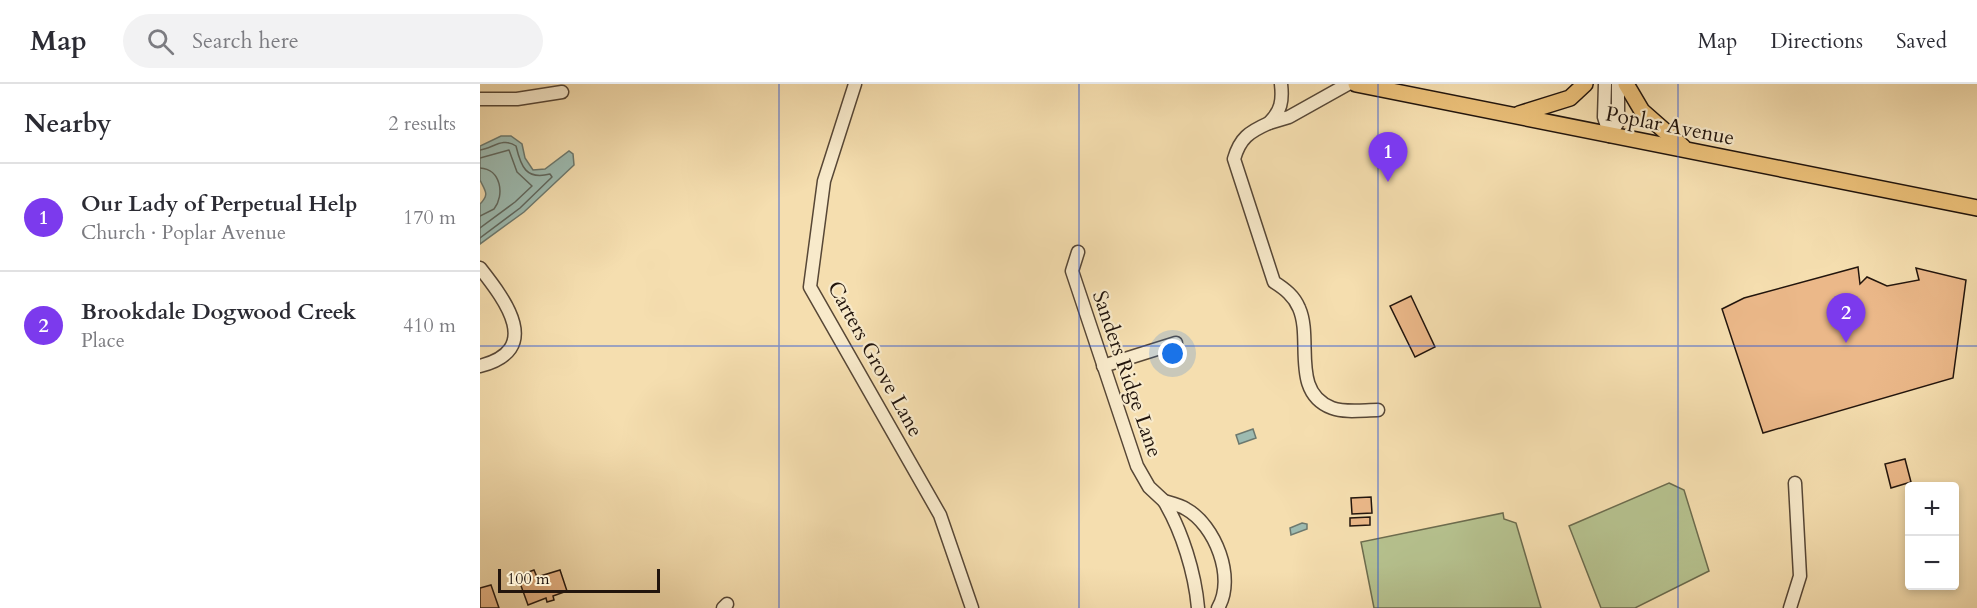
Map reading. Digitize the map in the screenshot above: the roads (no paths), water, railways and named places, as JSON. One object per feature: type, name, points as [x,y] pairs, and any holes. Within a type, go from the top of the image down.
[{"type":"main road","name":"Poplar Avenue","points":[[1356,84],[1977,208]]},
{"type":"main road","points":[[1516,115],[1570,98],[1585,84]]},
{"type":"main road","points":[[1626,84],[1642,111],[1686,149]]},
{"type":"street","name":"Carters Grove Lane","points":[[855,84],[824,181],[810,287],[940,515],[972,608]]},
{"type":"street","points":[[1269,123],[1279,113],[1283,98],[1281,84]]},
{"type":"street","points":[[1348,84],[1289,117],[1252,131],[1239,141],[1234,159],[1274,282],[1291,295],[1302,315],[1309,387],[1316,398],[1332,408],[1378,410]]},
{"type":"street","points":[[1605,84],[1604,117],[1610,136]]},
{"type":"street","points":[[1610,136],[1618,122],[1618,84]]},
{"type":"street","points":[[480,99],[517,99],[562,92]]},
{"type":"street","name":"Sanders Ridge Lane","points":[[1078,252],[1072,272],[1103,366],[1137,466],[1149,487],[1164,501],[1171,513],[1192,575],[1198,608]]},
{"type":"street","points":[[480,268],[507,307],[514,323],[515,342],[509,352],[497,361],[480,366]]},
{"type":"street","points":[[1103,366],[1176,343]]},
{"type":"street","points":[[1790,608],[1800,576],[1795,483]]},
{"type":"street","name":"Sanders Ridge Lane","points":[[1164,501],[1187,509],[1206,526],[1218,549],[1224,572],[1222,601],[1218,608]]},
{"type":"water","points":[[501,136],[511,136],[522,144],[525,158],[533,170],[545,169],[569,151],[573,154],[574,165],[524,212],[480,244],[480,204],[486,195],[480,180],[480,146]]},
{"type":"water","points":[[1253,429],[1256,438],[1239,444],[1236,435]]},
{"type":"water","points":[[1302,523],[1307,524],[1307,529],[1291,535],[1290,528]]},
{"type":"place","name":"Our Lady of Perpetual Help","points":[[1388,182]]},
{"type":"place","name":"Brookdale Dogwood Creek","points":[[1846,343]]}]
